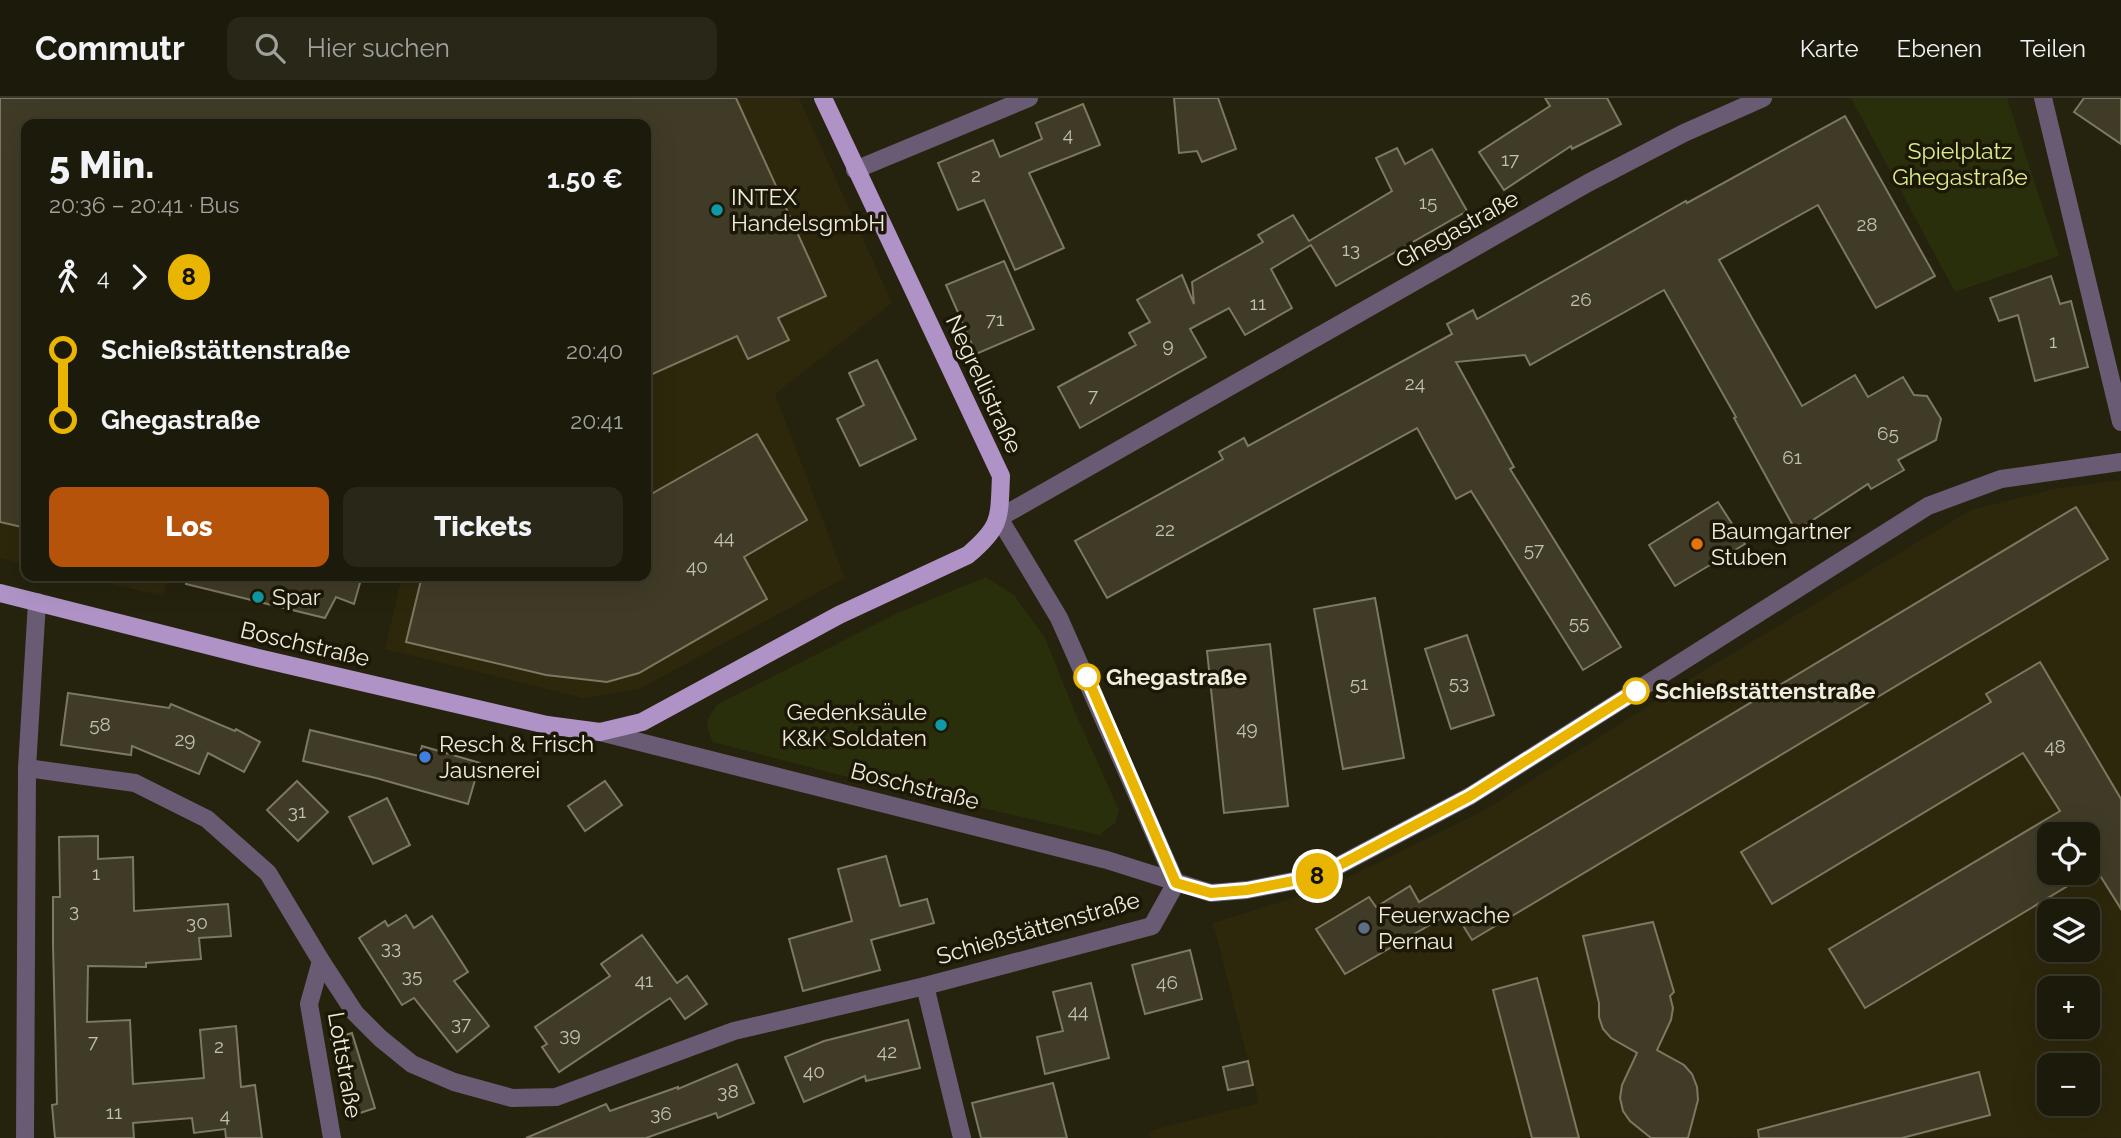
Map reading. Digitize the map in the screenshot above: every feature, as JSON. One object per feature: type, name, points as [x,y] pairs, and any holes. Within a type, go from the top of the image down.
[{"type":"main road","name":"Negrellistraße","points":[[822,98],[1000,476],[999,518]]},
{"type":"main road","name":"Boschstraße","points":[[0,593],[298,668],[547,725],[600,732],[642,722],[839,615],[968,555],[985,540],[999,518]]},
{"type":"street","points":[[855,170],[1029,98]]},
{"type":"street","name":"Ghegastraße","points":[[999,518],[1588,183],[1684,133],[1763,98]]},
{"type":"street","points":[[2043,98],[2121,422]]},
{"type":"street","points":[[999,518],[1059,618],[1176,883],[1211,893],[1247,890],[1319,876],[1470,796],[1928,506],[2001,479],[2121,462]]},
{"type":"street","points":[[25,1138],[27,768],[37,602]]},
{"type":"street","name":"Boschstraße","points":[[600,732],[1107,860],[1176,883]]},
{"type":"street","name":"Schießstättenstraße","points":[[27,768],[135,783],[207,819],[268,873],[355,1013],[380,1038],[412,1064],[454,1082],[512,1098],[556,1097],[734,1031],[925,986],[1152,926],[1176,883]]},
{"type":"street","name":"Lottstraße","points":[[321,961],[309,1004],[332,1138]]},
{"type":"street","points":[[925,986],[962,1138]]},
{"type":"shaded area","points":[[0,98],[799,98],[892,303],[775,394],[845,578],[639,689],[584,698],[385,649],[401,581],[651,581],[651,119],[21,119],[21,563],[0,558]]},
{"type":"shaded area","points":[[2121,480],[2121,1137],[1151,1138],[1149,1131],[1259,1103],[1213,923],[1328,887],[1483,811],[1695,676],[1971,510],[2054,489]]},
{"type":"shaded area","points":[[98,581],[168,581],[163,596]]},
{"type":"green space","name":"Spielplatz Ghegastraße","points":[[1851,98],[2007,98],[2059,256],[1955,292]]},
{"type":"green space","points":[[986,577],[1014,595],[1045,638],[1119,810],[1115,823],[1099,835],[840,775],[713,742],[708,731],[708,722],[718,704],[900,612]]},
{"type":"building","name":"INTEX HandelsgmbH","points":[[0,98],[736,98],[826,296],[778,318],[789,340],[748,359],[737,336],[651,375],[651,119],[21,119],[21,527],[0,522]]},
{"type":"building","points":[[1174,98],[1218,98],[1236,149],[1202,162],[1197,151],[1179,153]]},
{"type":"building","points":[[1545,98],[1607,98],[1621,124],[1572,149],[1571,146],[1504,190],[1479,152],[1550,106]]},
{"type":"building","points":[[2084,98],[2121,98],[2121,144],[2074,112]]},
{"type":"building","points":[[1083,104],[1100,145],[1029,173],[1064,248],[1015,270],[984,200],[958,210],[938,163],[993,140],[1000,157],[1042,139],[1036,123]]},
{"type":"building","points":[[1845,116],[1935,276],[1876,308],[1818,205],[1719,260],[1802,406],[1855,375],[1868,397],[1903,377],[1914,395],[1927,396],[1941,419],[1936,440],[1898,460],[1904,470],[1871,489],[1868,484],[1796,531],[1734,418],[1736,417],[1664,290],[1530,365],[1525,355],[1456,362],[1514,467],[1510,469],[1621,647],[1583,670],[1471,491],[1456,499],[1417,428],[1107,598],[1075,541],[1223,459],[1219,452],[1244,438],[1248,446],[1452,334],[1447,324],[1473,310],[1477,319],[1686,201],[1687,203]]},
{"type":"building","points":[[1397,148],[1405,164],[1432,149],[1467,211],[1336,286],[1311,245],[1271,269],[1292,308],[1245,335],[1229,308],[1190,329],[1206,357],[1080,428],[1058,387],[1136,345],[1129,333],[1150,322],[1137,300],[1182,275],[1194,304],[1192,282],[1263,242],[1258,235],[1293,215],[1309,241],[1392,191],[1376,158]]},
{"type":"building","points":[[1004,261],[1034,329],[976,354],[946,285]]},
{"type":"building","points":[[2051,276],[2060,304],[2071,301],[2088,367],[2035,381],[2018,315],[1999,321],[1990,298]]},
{"type":"building","points":[[877,360],[916,439],[860,466],[837,419],[864,405],[849,373]]},
{"type":"building","points":[[757,434],[807,520],[744,557],[767,599],[639,673],[607,682],[546,675],[406,642],[421,581],[651,581],[651,494]]},
{"type":"building","name":"Baumgartner Stuben","points":[[1718,502],[1745,544],[1675,586],[1649,545]]},
{"type":"building","points":[[2076,507],[2108,559],[1472,940],[1454,911],[1345,974],[1316,929],[1369,897],[1376,907],[1410,886],[1419,902]]},
{"type":"building","points":[[186,581],[361,581],[354,604],[336,597],[325,618],[186,584]]},
{"type":"building","points":[[1375,598],[1404,758],[1343,769],[1314,609]]},
{"type":"building","points":[[1467,635],[1494,715],[1451,729],[1425,649]]},
{"type":"building","points":[[1270,644],[1288,806],[1224,813],[1207,651]]},
{"type":"building","points":[[2040,662],[2121,799],[2121,909],[2100,875],[2100,822],[2042,822],[2060,811],[2023,753],[1772,904],[1741,852],[1991,702],[1986,694]]},
{"type":"building","points":[[68,693],[169,708],[171,704],[235,731],[236,729],[260,742],[244,772],[208,753],[199,774],[132,746],[131,755],[61,745]]},
{"type":"building","points":[[310,730],[419,756],[422,746],[480,763],[468,804],[303,761]]},
{"type":"building","points":[[297,781],[328,812],[298,841],[267,810]]},
{"type":"building","points":[[605,781],[622,805],[585,831],[568,806]]},
{"type":"building","points":[[387,798],[410,845],[373,864],[349,817]]},
{"type":"building","points":[[2037,825],[2037,885],[2069,885],[2046,899],[2037,899],[2037,905],[1865,1008],[1829,949]]},
{"type":"building","points":[[98,836],[98,859],[133,857],[134,911],[228,904],[231,936],[199,938],[201,959],[146,963],[146,967],[88,966],[87,1022],[130,1020],[133,1084],[204,1078],[200,1030],[236,1026],[241,1087],[255,1085],[262,1138],[226,1138],[225,1129],[194,1133],[192,1118],[133,1123],[134,1138],[55,1138],[52,1105],[57,1104],[53,897],[60,897],[59,837]]},
{"type":"building","points":[[886,856],[900,906],[927,899],[934,923],[871,940],[880,970],[803,991],[789,939],[852,921],[838,869]]},
{"type":"building","points":[[406,915],[414,928],[432,916],[468,972],[454,981],[489,1026],[457,1052],[414,998],[402,1005],[359,938],[385,921],[388,926]]},
{"type":"building","points":[[1653,922],[1674,992],[1670,996],[1673,1008],[1671,1020],[1657,1050],[1684,1065],[1692,1074],[1697,1087],[1698,1100],[1688,1138],[1651,1138],[1630,1121],[1623,1111],[1620,1098],[1622,1085],[1637,1053],[1611,1038],[1603,1029],[1583,936]]},
{"type":"building","points":[[642,935],[677,983],[687,976],[707,1004],[685,1019],[670,998],[559,1072],[542,1047],[547,1044],[535,1027],[610,976],[601,964]]},
{"type":"building","points":[[1190,950],[1202,999],[1145,1014],[1132,965]]},
{"type":"building","points":[[1537,978],[1579,1138],[1532,1138],[1493,990]]},
{"type":"building","points":[[1091,983],[1109,1058],[1045,1074],[1037,1037],[1063,1031],[1053,992]]},
{"type":"building","points":[[908,1020],[920,1068],[866,1081],[865,1076],[804,1102],[785,1057],[824,1041]]},
{"type":"building","points":[[352,1033],[375,1108],[354,1115],[331,1039]]},
{"type":"building","points":[[1248,1061],[1253,1085],[1228,1090],[1223,1067]]},
{"type":"building","points":[[737,1064],[754,1103],[718,1118],[716,1113],[646,1138],[526,1138],[606,1104],[610,1111],[678,1089]]},
{"type":"building","points":[[1979,1072],[1990,1115],[1902,1138],[1759,1138],[1758,1130]]},
{"type":"building","points":[[1053,1083],[1067,1138],[981,1138],[972,1103]]},
{"type":"bus line","name":"8","points":[[1087,677],[1176,883],[1211,893],[1247,890],[1319,876],[1470,796],[1636,691]]},
{"type":"place","name":"INTEX HandelsgmbH","points":[[717,210]]},
{"type":"place","name":"Baumgartner Stuben","points":[[1697,544]]},
{"type":"place","name":"Spar","points":[[258,597]]},
{"type":"place","name":"Ghegastraße","points":[[1087,677]]},
{"type":"place","name":"Schießstättenstraße","points":[[1636,691]]},
{"type":"place","name":"Gedenksäule K&K Soldaten","points":[[941,725]]},
{"type":"place","name":"Resch & Frisch Jausnerei","points":[[425,757]]},
{"type":"place","name":"Feuerwache Pernau","points":[[1364,928]]}]
